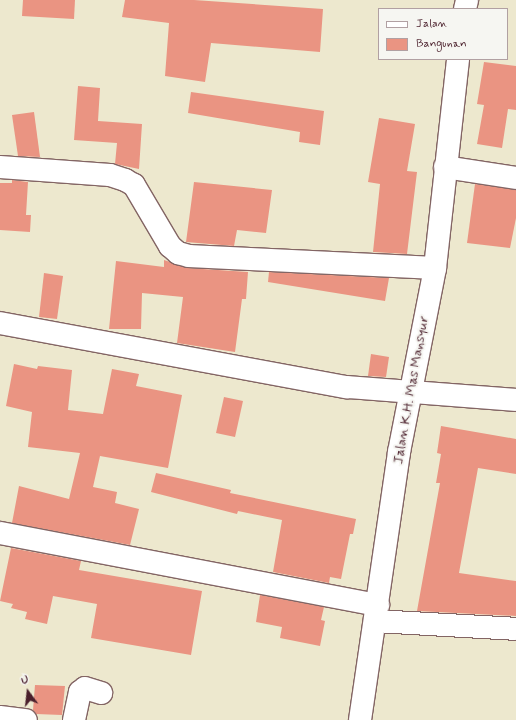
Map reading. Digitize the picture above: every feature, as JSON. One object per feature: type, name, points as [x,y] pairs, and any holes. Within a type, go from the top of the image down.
[{"type":"main road","name":"Jalan K.H. Mas Mansyur","points":[[360,720],[399,452],[412,392],[434,268],[458,60]]},
{"type":"main road","points":[[0,166],[110,175],[125,180],[134,185],[170,246],[178,253],[189,256],[434,268]]},
{"type":"main road","points":[[446,167],[516,178]]},
{"type":"main road","points":[[0,323],[347,387],[516,400]]},
{"type":"main road","points":[[0,532],[376,613],[516,629]]},
{"type":"main road","points":[[74,720],[80,692],[85,688],[101,693]]},
{"type":"main road","points":[[0,717],[26,720]]},
{"type":"building","points":[[23,0],[75,0],[74,19],[22,16]]},
{"type":"building","points":[[125,0],[194,0],[323,9],[320,52],[211,43],[205,82],[165,76],[169,23],[122,17]]},
{"type":"building","points":[[484,62],[516,66],[516,110],[508,109],[502,148],[477,144],[484,105],[477,104]]},
{"type":"building","points":[[78,86],[100,88],[98,121],[142,124],[139,169],[115,164],[117,143],[74,140]]},
{"type":"building","points":[[191,92],[324,111],[320,145],[299,142],[300,132],[188,113]]},
{"type":"building","points":[[34,112],[40,157],[18,156],[12,115]]},
{"type":"building","points":[[379,118],[415,124],[407,171],[417,172],[407,254],[373,252],[380,184],[368,182]]},
{"type":"building","points":[[12,180],[28,182],[26,215],[31,215],[30,232],[0,230],[0,183],[12,183]]},
{"type":"building","points":[[194,182],[272,190],[266,233],[237,230],[234,246],[186,242]]},
{"type":"building","points":[[475,184],[516,190],[516,218],[510,248],[467,243]]},
{"type":"building","points":[[164,260],[188,268],[248,272],[246,299],[242,299],[235,352],[177,343],[183,297],[142,293],[141,329],[109,329],[116,261],[164,267]]},
{"type":"building","points":[[269,272],[389,278],[385,301],[268,282]]},
{"type":"building","points":[[44,273],[63,276],[57,319],[39,317]]},
{"type":"building","points":[[371,354],[389,357],[386,377],[368,376]]},
{"type":"building","points":[[14,364],[37,369],[38,366],[72,370],[68,410],[103,414],[112,369],[139,374],[136,386],[182,395],[168,468],[100,456],[93,487],[117,492],[115,503],[139,509],[130,545],[12,523],[19,486],[69,499],[80,453],[28,447],[32,412],[6,406]]},
{"type":"building","points":[[224,397],[243,401],[235,437],[216,433]]},
{"type":"building","points":[[441,426],[516,439],[516,474],[478,468],[459,573],[516,581],[516,616],[417,611],[440,483],[436,483],[441,454],[437,453]]},
{"type":"building","points":[[156,473],[231,490],[230,493],[356,519],[353,534],[350,534],[341,579],[330,577],[329,583],[273,572],[282,520],[238,511],[237,514],[151,492]]},
{"type":"building","points":[[11,548],[81,561],[79,570],[202,591],[191,655],[91,638],[97,604],[53,596],[47,624],[25,619],[27,612],[11,608],[13,604],[0,601]]},
{"type":"building","points":[[260,595],[324,607],[321,620],[325,621],[320,646],[280,638],[282,627],[256,622]]},
{"type":"building","points":[[35,685],[65,686],[62,715],[36,714],[33,710]]}]
